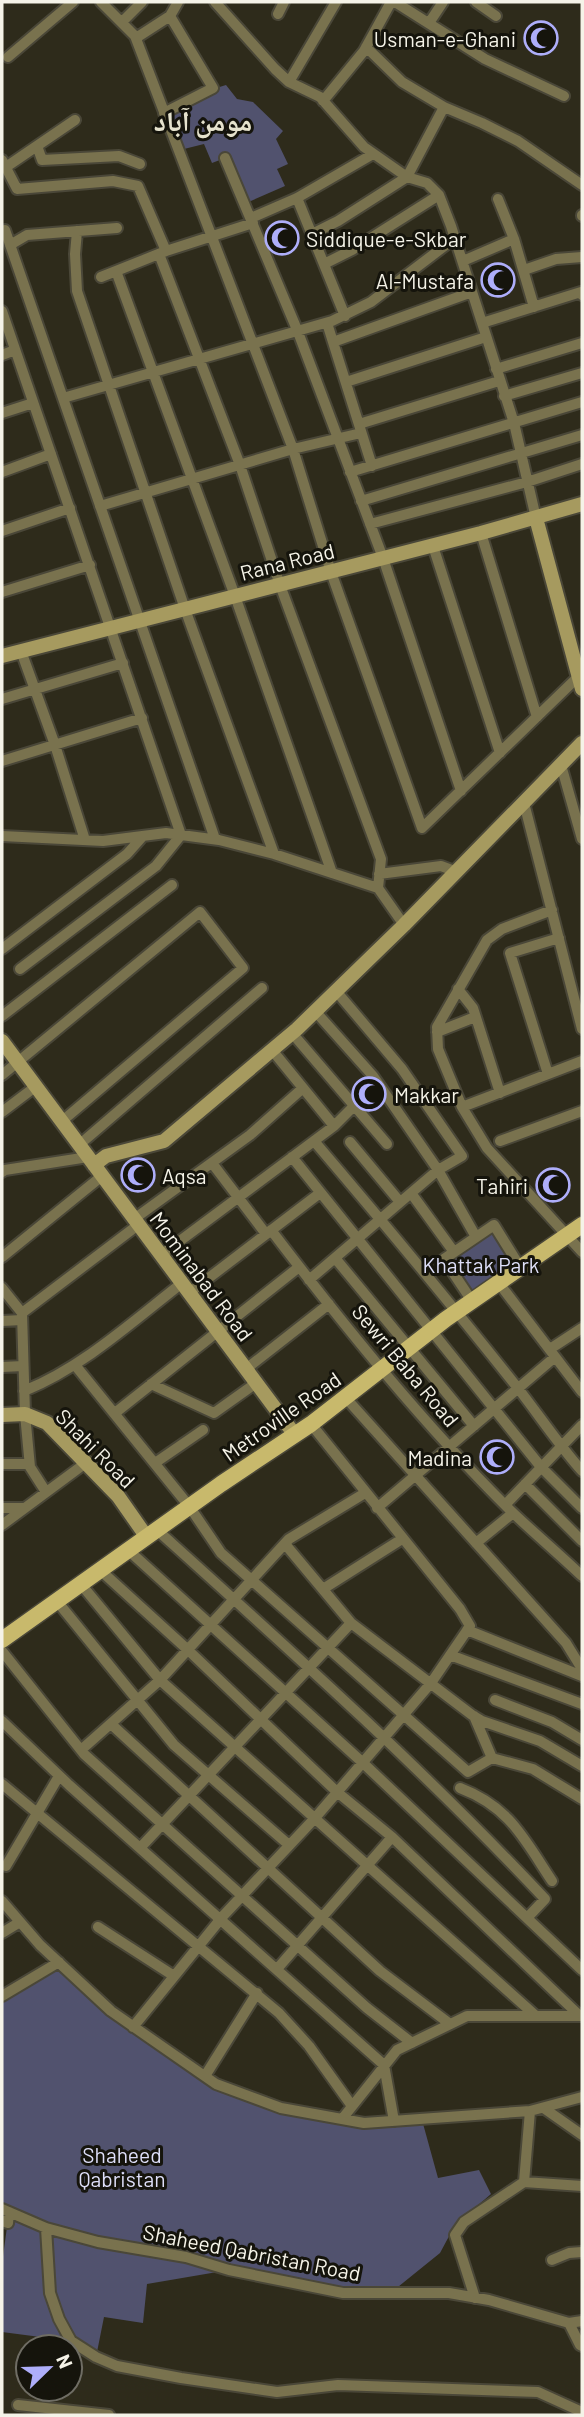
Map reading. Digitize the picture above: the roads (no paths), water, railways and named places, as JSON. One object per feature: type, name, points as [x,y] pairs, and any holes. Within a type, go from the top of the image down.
[{"type":"main road","name":"Metroville Road","points":[[2,1640],[127,1549],[311,1424],[471,1301],[582,1225]]},
{"type":"street","points":[[8,57],[73,2]]},
{"type":"street","points":[[102,2],[123,21],[136,38],[251,345],[293,449],[331,572],[422,828],[537,717],[581,679],[536,517],[514,423],[463,261],[439,195],[427,183],[407,177],[364,147],[320,97],[289,82],[227,7],[215,2]]},
{"type":"street","points":[[123,21],[142,2]]},
{"type":"street","points":[[136,38],[170,16],[178,2]]},
{"type":"street","points":[[278,13],[284,2]]},
{"type":"street","points":[[289,82],[336,2]]},
{"type":"street","points":[[323,101],[366,47],[393,2],[485,59],[564,96]]},
{"type":"street","points":[[429,23],[443,2]]},
{"type":"street","points":[[476,2],[496,16]]},
{"type":"street","points":[[164,113],[213,88],[170,16]]},
{"type":"street","points":[[366,47],[402,82],[444,107],[517,141],[582,185]]},
{"type":"street","points":[[312,234],[407,177],[444,107]]},
{"type":"street","points":[[75,120],[4,164],[17,189],[113,181],[138,186],[381,859],[378,888]]},
{"type":"street","points":[[37,146],[42,160],[119,156],[140,164]]},
{"type":"street","points":[[101,277],[252,220],[297,198],[373,154]]},
{"type":"street","points":[[225,158],[298,332],[383,558],[461,791]]},
{"type":"street","points":[[324,264],[352,250],[439,195]]},
{"type":"street","points":[[297,198],[345,316]]},
{"type":"street","points":[[498,199],[514,239],[534,306]]},
{"type":"street","points":[[10,245],[27,235],[117,228]]},
{"type":"street","points":[[5,230],[215,839]]},
{"type":"street","points":[[77,231],[77,291],[185,609],[274,854]]},
{"type":"street","points":[[63,398],[298,332],[345,316],[371,302],[455,238]]},
{"type":"street","points":[[463,261],[514,239]]},
{"type":"street","points":[[524,270],[556,259],[582,257]]},
{"type":"street","points":[[116,271],[235,596],[332,873]]},
{"type":"street","points":[[333,342],[472,292]]},
{"type":"street","points":[[482,323],[581,292],[582,295]]},
{"type":"street","points":[[2,311],[181,835]]},
{"type":"street","points":[[327,323],[372,466]]},
{"type":"street","points":[[346,382],[486,337]]},
{"type":"street","points":[[496,369],[582,343]]},
{"type":"street","points":[[2,355],[15,350]]},
{"type":"street","points":[[504,396],[582,373]]},
{"type":"street","points":[[100,506],[293,449],[337,439],[360,428],[499,381]]},
{"type":"street","points":[[2,414],[33,402]]},
{"type":"street","points":[[350,472],[582,402]]},
{"type":"street","points":[[361,500],[582,435]]},
{"type":"street","points":[[2,472],[51,454]]},
{"type":"street","points":[[370,524],[527,482],[582,464]]},
{"type":"street","name":"Rana Road","points":[[2,656],[433,546],[582,504]]},
{"type":"street","points":[[2,531],[70,508]]},
{"type":"street","points":[[481,533],[537,717]]},
{"type":"street","points":[[433,546],[499,754]]},
{"type":"street","points":[[2,593],[90,565]]},
{"type":"street","points":[[21,651],[85,840]]},
{"type":"street","points":[[2,699],[123,663]]},
{"type":"street","points":[[2,761],[142,718]]},
{"type":"street","points":[[2,1172],[91,1161],[164,1142],[316,1011],[457,872],[582,743]]},
{"type":"street","points":[[561,765],[582,839]]},
{"type":"street","points":[[524,803],[582,1029]]},
{"type":"street","points":[[2,836],[103,841],[166,833],[215,839],[274,854],[378,888],[404,925]]},
{"type":"street","points":[[20,970],[156,866],[181,835]]},
{"type":"street","points":[[2,949],[127,854],[143,836]]},
{"type":"street","points":[[379,874],[441,866],[457,872]]},
{"type":"street","points":[[2,1016],[172,885]]},
{"type":"street","points":[[552,910],[502,929],[487,940],[437,1027],[438,1049],[462,1107],[486,1148],[582,1252]]},
{"type":"street","points":[[2,1075],[200,912],[243,968],[61,1122]]},
{"type":"street","points":[[548,1074],[510,953],[559,938]]},
{"type":"street","points":[[2,1257],[91,1161],[262,988]]},
{"type":"street","points":[[458,989],[473,1008],[500,1093]]},
{"type":"street","points":[[309,1280],[438,1170],[462,1156],[402,1069],[336,991]]},
{"type":"street","points":[[316,1011],[373,1076],[438,1170],[476,1237]]},
{"type":"street","points":[[437,1031],[475,1017]]},
{"type":"street","points":[[292,1033],[387,1144]]},
{"type":"street","name":"Mominabad Road","points":[[2,1041],[295,1435]]},
{"type":"street","points":[[272,1050],[334,1126]]},
{"type":"street","points":[[462,1107],[582,1061]]},
{"type":"street","points":[[2,1112],[35,1087]]},
{"type":"street","points":[[2,1321],[22,1317],[136,1222],[250,1135],[303,1088]]},
{"type":"street","points":[[161,1255],[334,1126],[354,1106]]},
{"type":"street","points":[[500,1141],[582,1111]]},
{"type":"street","points":[[314,1141],[381,1219],[582,1471]]},
{"type":"street","points":[[350,1142],[400,1202]]},
{"type":"street","points":[[292,1157],[541,1467],[582,1508]]},
{"type":"street","name":"Sewri Baba Road","points":[[212,1163],[238,1199],[450,1446],[509,1509],[582,1576]]},
{"type":"street","points":[[24,1391],[47,1382],[75,1365],[269,1232],[320,1193]]},
{"type":"street","points":[[411,1193],[454,1252]]},
{"type":"street","points":[[471,1301],[444,1259],[454,1252],[494,1225],[520,1267]]},
{"type":"street","points":[[335,1258],[474,1426]]},
{"type":"street","points":[[114,1413],[299,1267]]},
{"type":"street","points":[[498,1282],[582,1392]]},
{"type":"street","points":[[2,1288],[22,1317],[29,1464],[47,1492]]},
{"type":"street","points":[[246,1369],[329,1304]]},
{"type":"street","points":[[377,1508],[518,1389],[552,1353],[582,1328]]},
{"type":"street","points":[[75,1365],[189,1506],[221,1553],[468,1772]]},
{"type":"street","points":[[2,1367],[23,1366]]},
{"type":"street","points":[[151,1384],[214,1413],[256,1384]]},
{"type":"street","points":[[345,1397],[566,1643],[582,1670]]},
{"type":"street","name":"Shahi Road","points":[[2,1415],[25,1414],[47,1423],[87,1462],[151,1533]]},
{"type":"street","points":[[133,2027],[221,1919],[315,1818],[431,1683],[470,1626],[460,1609],[311,1424]]},
{"type":"street","points":[[476,1543],[509,1509],[525,1484],[582,1425]]},
{"type":"street","points":[[155,1464],[203,1430]]},
{"type":"street","points":[[2,1525],[87,1462]]},
{"type":"street","points":[[2,1464],[29,1464]]},
{"type":"street","points":[[525,1484],[582,1541]]},
{"type":"street","points":[[81,1751],[160,1679],[285,1544],[365,1493]]},
{"type":"street","points":[[2,1508],[25,1508]]},
{"type":"street","points":[[151,1533],[233,1598],[453,1803],[545,1899],[527,1918]]},
{"type":"street","points":[[323,1589],[402,1539]]},
{"type":"street","points":[[285,1544],[351,1623],[474,1716],[540,1741],[582,1766]]},
{"type":"street","points":[[127,1549],[362,1762],[582,1970]]},
{"type":"street","points":[[99,1569],[581,2016]]},
{"type":"street","points":[[80,1583],[160,1679],[536,2016]]},
{"type":"street","points":[[56,1600],[174,1745],[289,1845]]},
{"type":"street","points":[[140,1847],[351,1623]]},
{"type":"street","points":[[467,1630],[582,1676]]},
{"type":"street","points":[[2,1651],[81,1751],[367,2008],[412,2043]]},
{"type":"street","points":[[450,1655],[582,1704]]},
{"type":"street","points":[[495,1700],[552,1722],[582,1740]]},
{"type":"street","points":[[474,1716],[492,1758]]},
{"type":"street","points":[[2,1721],[59,1776],[384,2065],[394,2121]]},
{"type":"street","points":[[111,1724],[380,1971],[450,2024]]},
{"type":"street","points":[[453,1803],[468,1772],[492,1758],[533,1769],[580,1795]]},
{"type":"street","points":[[6,1866],[59,1776]]},
{"type":"street","points":[[2,1784],[257,1993],[309,2046],[352,2106]]},
{"type":"street","points":[[460,1788],[482,1797],[502,1811],[552,1881]]},
{"type":"street","points":[[277,1969],[392,1838]]},
{"type":"street","points":[[2,1901],[59,1962],[111,2011],[216,2084],[281,2108],[364,2123],[530,2111],[582,2097]]},
{"type":"street","points":[[2,1933],[20,1922]]},
{"type":"street","points":[[98,1927],[174,1976]]},
{"type":"street","points":[[2,1996],[59,1962]]},
{"type":"street","points":[[205,2076],[257,1993]]},
{"type":"street","points":[[342,2119],[397,2050],[467,2016],[581,2016]]},
{"type":"street","points":[[545,2109],[582,2135]]},
{"type":"street","points":[[524,2182],[530,2111]]},
{"type":"street","points":[[475,2298],[455,2235],[464,2222],[524,2182],[582,2186]]},
{"type":"street","name":"Shaheed Qabristan Road","points":[[4,2214],[98,2242],[186,2257],[229,2270],[343,2293],[449,2293],[569,2323],[582,2321]]},
{"type":"street","points":[[46,2228],[50,2293],[63,2326],[71,2341],[96,2357],[117,2366],[278,2392],[338,2385],[538,2392],[582,2412]]},
{"type":"street","points":[[552,2260],[569,2253],[582,2252]]},
{"type":"street","points":[[569,2323],[582,2346]]},
{"type":"street","points":[[18,2405],[109,2415]]},
{"type":"place","name":"Usman-e-Ghani","points":[[541,38]]},
{"type":"place","name":"Siddique-e-Skbar","points":[[282,238]]},
{"type":"place","name":"Al-Mustafa","points":[[498,280]]},
{"type":"place","name":"Makkar","points":[[369,1094]]},
{"type":"place","name":"Aqsa","points":[[138,1175]]},
{"type":"place","name":"Tahiri","points":[[553,1185]]},
{"type":"place","name":"Madina","points":[[497,1457]]},
{"type":"district","name":"مومن آباد","points":[[203,120]]},
{"type":"park label","name":"Khattak Park","points":[[481,1264]]},
{"type":"park label","name":"Shaheed Qabristan","points":[[122,2166]]}]
